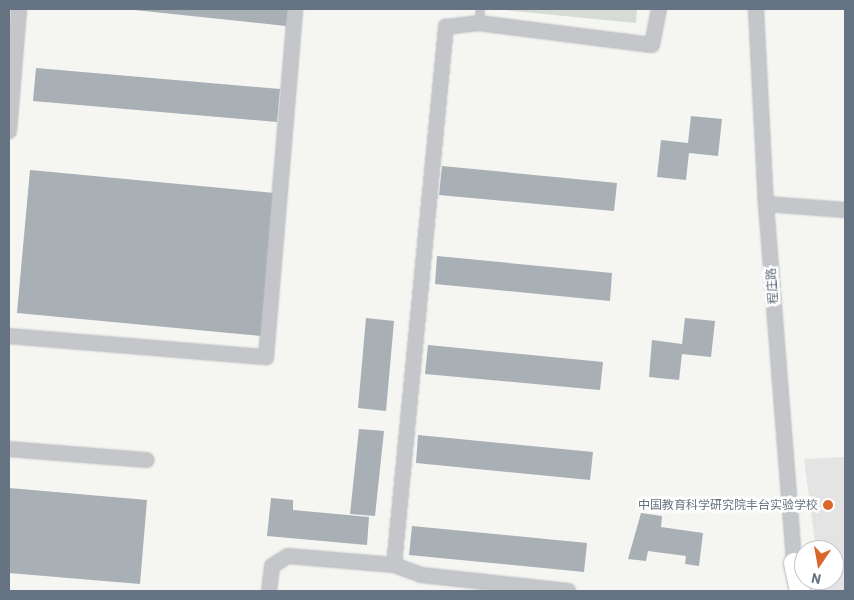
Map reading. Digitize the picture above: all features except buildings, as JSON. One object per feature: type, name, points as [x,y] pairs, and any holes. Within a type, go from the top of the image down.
[{"type":"street","points":[[9,131],[19,9]]},
{"type":"street","points":[[9,336],[266,357],[295,9]]},
{"type":"street","points":[[394,565],[446,27],[478,23],[652,45],[659,9]]},
{"type":"street","name":"程庄路","points":[[756,9],[766,204],[794,562]]},
{"type":"street","points":[[766,204],[845,210]]},
{"type":"street","points":[[9,449],[147,460]]},
{"type":"street","points":[[269,591],[272,566],[288,556],[394,565],[421,575],[568,591]]},
{"type":"lane","points":[[478,23],[480,9]]},
{"type":"shaded area","points":[[494,9],[637,9],[636,23]]},
{"type":"shaded area","name":"中国教育科学研究院丰台实验学校","points":[[845,457],[845,591],[822,591],[844,590],[844,540],[815,540],[804,459]]},
{"type":"place","name":"中国教育科学研究院丰台实验学校","points":[[828,505]]}]
